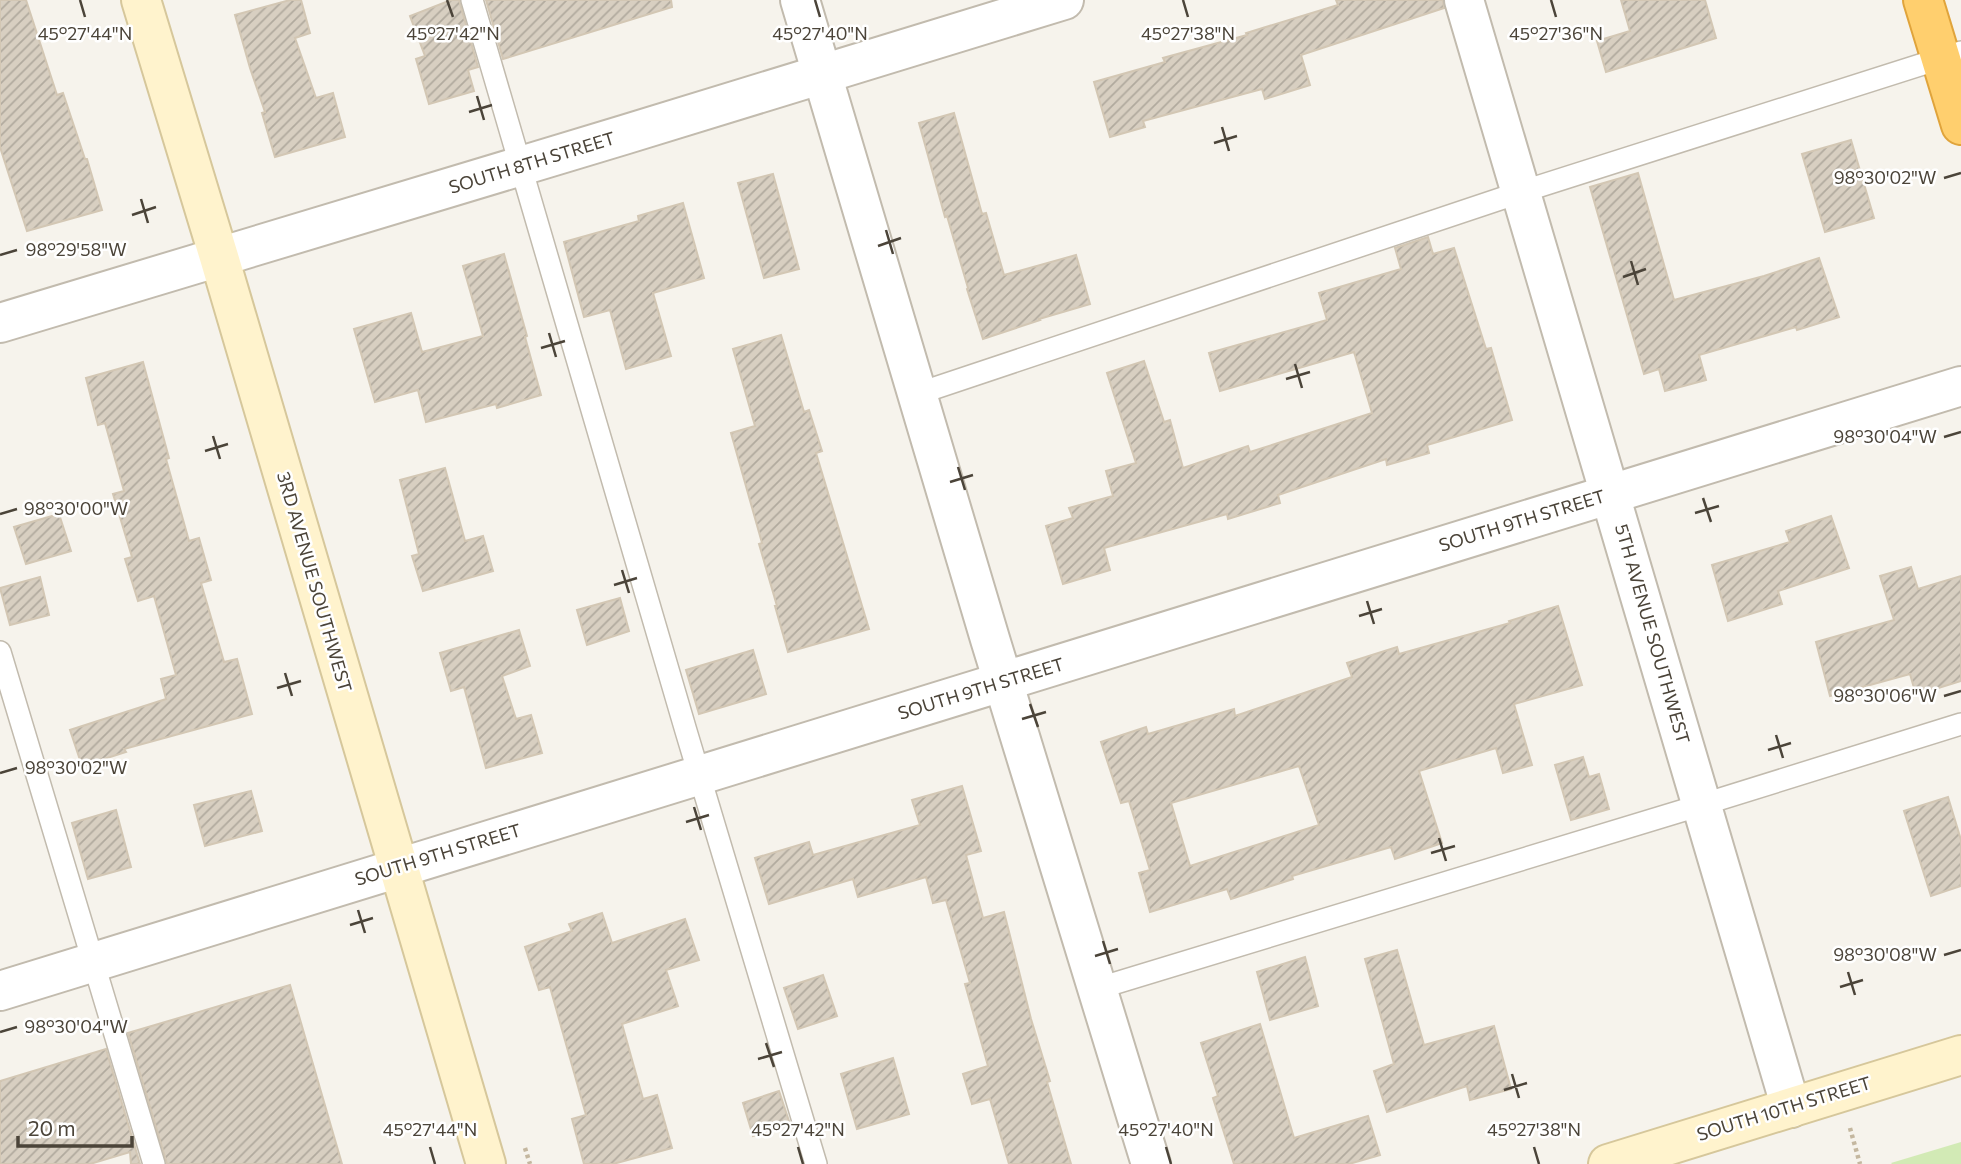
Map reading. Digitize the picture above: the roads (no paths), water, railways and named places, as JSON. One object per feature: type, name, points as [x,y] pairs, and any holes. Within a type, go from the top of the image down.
[{"type":"highway","points":[[1923,0],[1951,55],[1961,125]]},
{"type":"street","name":"3RD AVENUE SOUTHWEST","points":[[141,0],[486,1164]]},
{"type":"street","points":[[800,0],[1150,1164]]},
{"type":"street","name":"SOUTH 8TH STREET","points":[[0,323],[522,167],[1064,0]]},
{"type":"street","name":"5TH AVENUE SOUTHWEST","points":[[1464,0],[1791,1108]]},
{"type":"street","name":"SOUTH 9TH STREET","points":[[0,991],[1961,386]]},
{"type":"street","name":"SOUTH 10TH STREET","points":[[1608,1164],[1961,1055]]},
{"type":"lane","points":[[472,0],[816,1164]]},
{"type":"lane","points":[[917,394],[1521,192],[1951,55]]},
{"type":"lane","points":[[0,652],[154,1164]]},
{"type":"lane","points":[[1096,989],[1961,724]]}]
